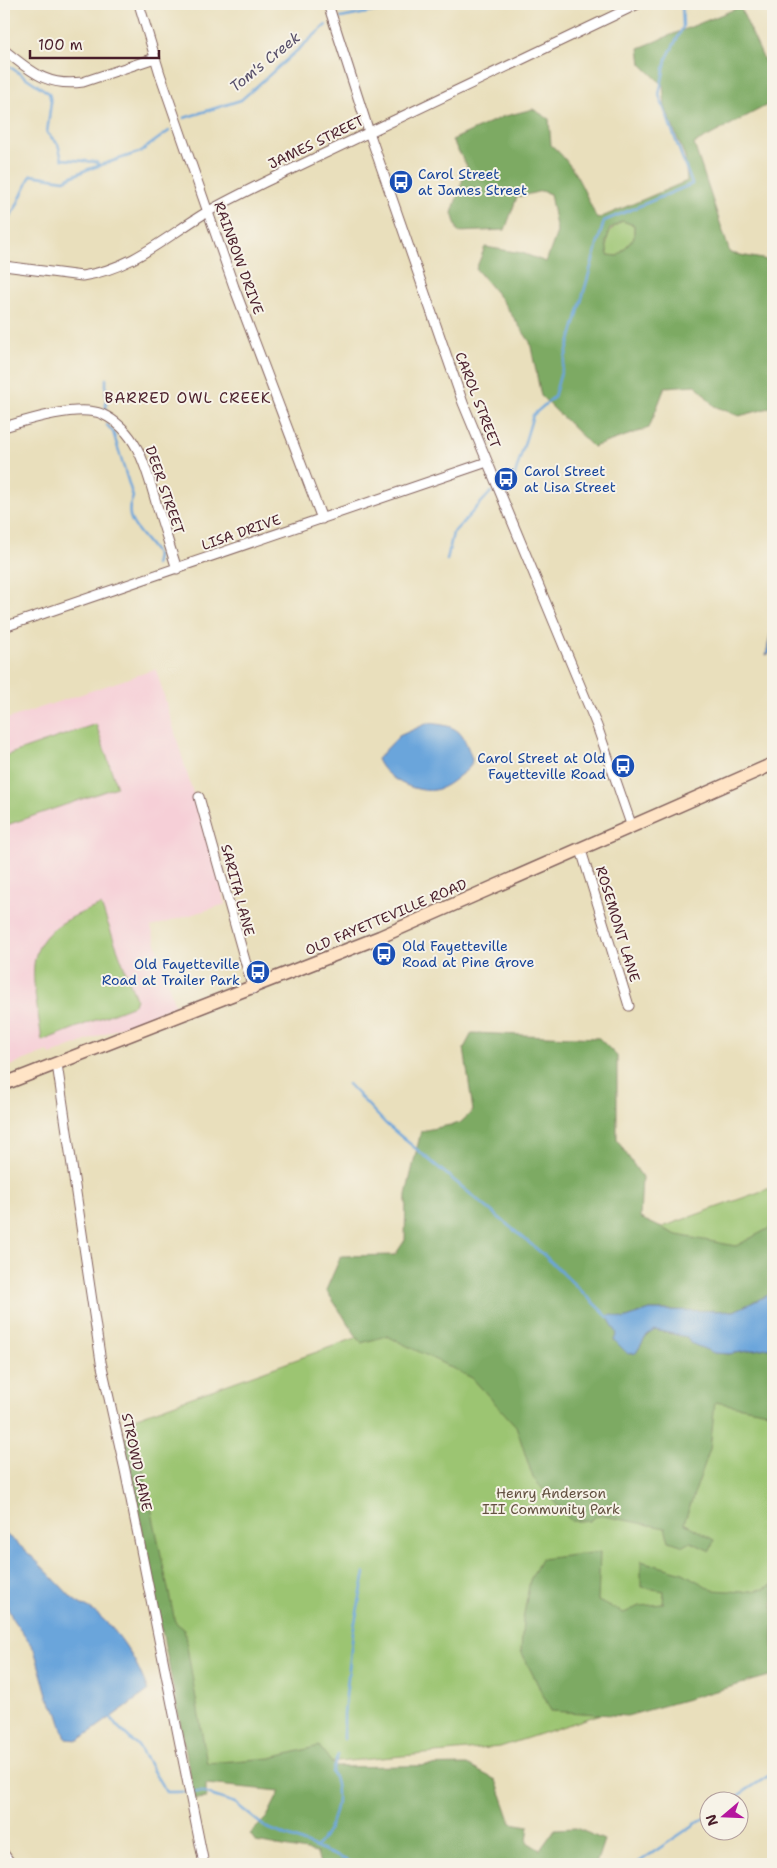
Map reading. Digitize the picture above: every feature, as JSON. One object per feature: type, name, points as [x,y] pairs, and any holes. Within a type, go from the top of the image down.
[{"type":"street","name":"RAINBOW DRIVE","points":[[139,4],[208,212],[322,519]]},
{"type":"street","name":"CAROL STREET","points":[[328,4],[369,132],[464,403],[593,717],[632,827]]},
{"type":"street","name":"JAMES STREET","points":[[4,266],[69,276],[95,274],[141,256],[208,212],[369,132],[638,4]]},
{"type":"street","points":[[4,50],[43,79],[70,84],[83,82],[156,58]]},
{"type":"street","name":"DEER STREET","points":[[4,427],[23,421],[84,411],[101,414],[112,421],[130,438],[144,461],[177,569]]},
{"type":"street","name":"LISA DRIVE","points":[[4,627],[487,462]]},
{"type":"street","name":"OLD FAYETTEVILLE ROAD","points":[[4,1084],[380,937],[773,764]]},
{"type":"street","name":"SARITA LANE","points":[[199,797],[253,988]]},
{"type":"street","name":"ROSEMONT LANE","points":[[580,850],[629,1006]]},
{"type":"street","name":"STROWD LANE","points":[[57,1064],[101,1362],[125,1470],[204,1864]]},
{"type":"street","points":[[4,1854],[11,1864]]},
{"type":"shaded area","points":[[156,669],[226,904],[151,927],[175,1006],[50,1055],[48,1051],[4,1068],[4,720]]},
{"type":"green space","points":[[740,7],[773,80],[773,102],[694,144],[730,253],[773,261],[773,407],[739,416],[714,406],[696,385],[665,387],[649,428],[593,447],[541,396],[530,342],[501,299],[476,269],[485,247],[522,253],[546,262],[557,232],[550,194],[542,191],[517,197],[505,230],[458,232],[452,213],[467,166],[452,140],[502,117],[533,109],[549,119],[551,145],[573,170],[597,219],[687,181],[685,157],[665,107],[663,85],[641,64],[639,48]],"holes":[[[622,221],[634,225],[634,238],[618,256],[608,255],[606,242],[610,229]]]},
{"type":"green space","points":[[622,221],[634,225],[634,238],[618,256],[607,255],[608,235]]},
{"type":"green space","points":[[96,724],[117,787],[4,826],[4,756]]},
{"type":"green space","points":[[101,905],[136,999],[134,1005],[42,1041],[34,973],[36,956],[42,942],[54,929],[73,917]]},
{"type":"green space","points":[[472,1033],[599,1038],[617,1056],[617,1140],[642,1177],[640,1218],[677,1235],[736,1246],[773,1226],[773,1293],[734,1311],[650,1310],[624,1319],[613,1315],[617,1331],[636,1353],[647,1335],[655,1330],[687,1337],[714,1353],[729,1354],[773,1347],[773,1413],[715,1402],[710,1449],[684,1523],[714,1540],[710,1551],[691,1542],[684,1546],[669,1541],[665,1528],[598,1515],[590,1521],[571,1521],[533,1478],[516,1426],[472,1378],[387,1336],[361,1343],[326,1290],[341,1256],[395,1255],[405,1240],[406,1195],[421,1131],[460,1123],[473,1111],[464,1048]]},
{"type":"green space","name":"Henry Anderson III Community Park","points":[[773,1187],[773,1658],[500,1747],[197,1775],[126,1421]]},
{"type":"green space","points":[[124,1437],[137,1440],[175,1622],[184,1629],[207,1763],[271,1758],[319,1746],[335,1767],[467,1765],[496,1780],[511,1823],[529,1826],[527,1842],[540,1850],[555,1829],[576,1828],[604,1840],[596,1864],[320,1864],[317,1853],[256,1842],[250,1834],[267,1817],[280,1791],[206,1784],[206,1798],[195,1799]]},
{"type":"green space","points":[[600,1552],[598,1601],[624,1613],[639,1606],[663,1604],[664,1591],[641,1587],[641,1561],[683,1573],[713,1590],[743,1592],[764,1589],[773,1584],[773,1675],[627,1716],[551,1711],[521,1651],[523,1620],[530,1580],[541,1559]]},
{"type":"water","points":[[773,620],[773,652],[766,655]]},
{"type":"water","points":[[428,723],[447,726],[458,731],[472,759],[471,765],[466,771],[442,788],[435,790],[418,789],[401,783],[386,772],[377,759],[399,736]]},
{"type":"water","points":[[773,1293],[773,1347],[729,1354],[714,1353],[690,1343],[687,1337],[655,1330],[647,1335],[636,1353],[628,1354],[614,1340],[617,1333],[607,1316],[613,1315],[624,1319],[650,1310],[734,1311]]},
{"type":"water","points":[[4,1533],[31,1556],[73,1599],[96,1613],[113,1629],[133,1658],[148,1691],[79,1740],[66,1739],[58,1714],[48,1698],[34,1649],[13,1620],[4,1599]]},
{"type":"waterway","name":"Tom's Creek","points":[[341,18],[411,4]]},
{"type":"waterway","points":[[504,485],[515,475],[533,415],[554,397],[604,221],[692,184],[659,95],[666,60],[683,27],[682,4]]},
{"type":"waterway","name":"Tom's Creek","points":[[184,118],[241,100],[326,25]]},
{"type":"waterway","points":[[4,63],[49,93],[51,102],[47,133],[58,144],[62,159],[96,162],[100,166]]},
{"type":"waterway","name":"Tom's Creek","points":[[4,225],[16,207],[31,175],[64,180],[86,170],[140,152],[169,131]]},
{"type":"waterway","points":[[106,379],[106,409]]},
{"type":"waterway","points":[[107,425],[113,432],[133,497],[130,506],[132,522],[157,556],[155,565]]},
{"type":"waterway","points":[[447,560],[453,533],[491,492]]},
{"type":"waterway","points":[[348,1084],[386,1124],[544,1255],[609,1318]]},
{"type":"waterway","points":[[344,1739],[344,1714],[353,1632],[365,1573]]},
{"type":"waterway","points":[[110,1716],[117,1726],[138,1746],[166,1792],[187,1792]]},
{"type":"waterway","points":[[316,1848],[332,1822],[335,1812],[337,1792],[332,1772],[338,1755]]},
{"type":"waterway","points":[[747,1790],[773,1773]]},
{"type":"waterway","points":[[193,1792],[201,1792],[235,1803],[265,1827],[356,1864]]},
{"type":"waterway","points":[[636,1864],[700,1821]]},
{"type":"place","name":"Carol Street at James Street","points":[[401,182]]},
{"type":"place","name":"Carol Street at Lisa Street","points":[[506,479]]},
{"type":"place","name":"Carol Street at Old Fayetteville Road","points":[[623,766]]},
{"type":"place","name":"Old Fayetteville Road at Pine Grove","points":[[384,954]]},
{"type":"place","name":"Old Fayetteville Road at Trailer Park","points":[[258,972]]},
{"type":"district","name":"BARRED OWL CREEK","points":[[188,398]]}]
